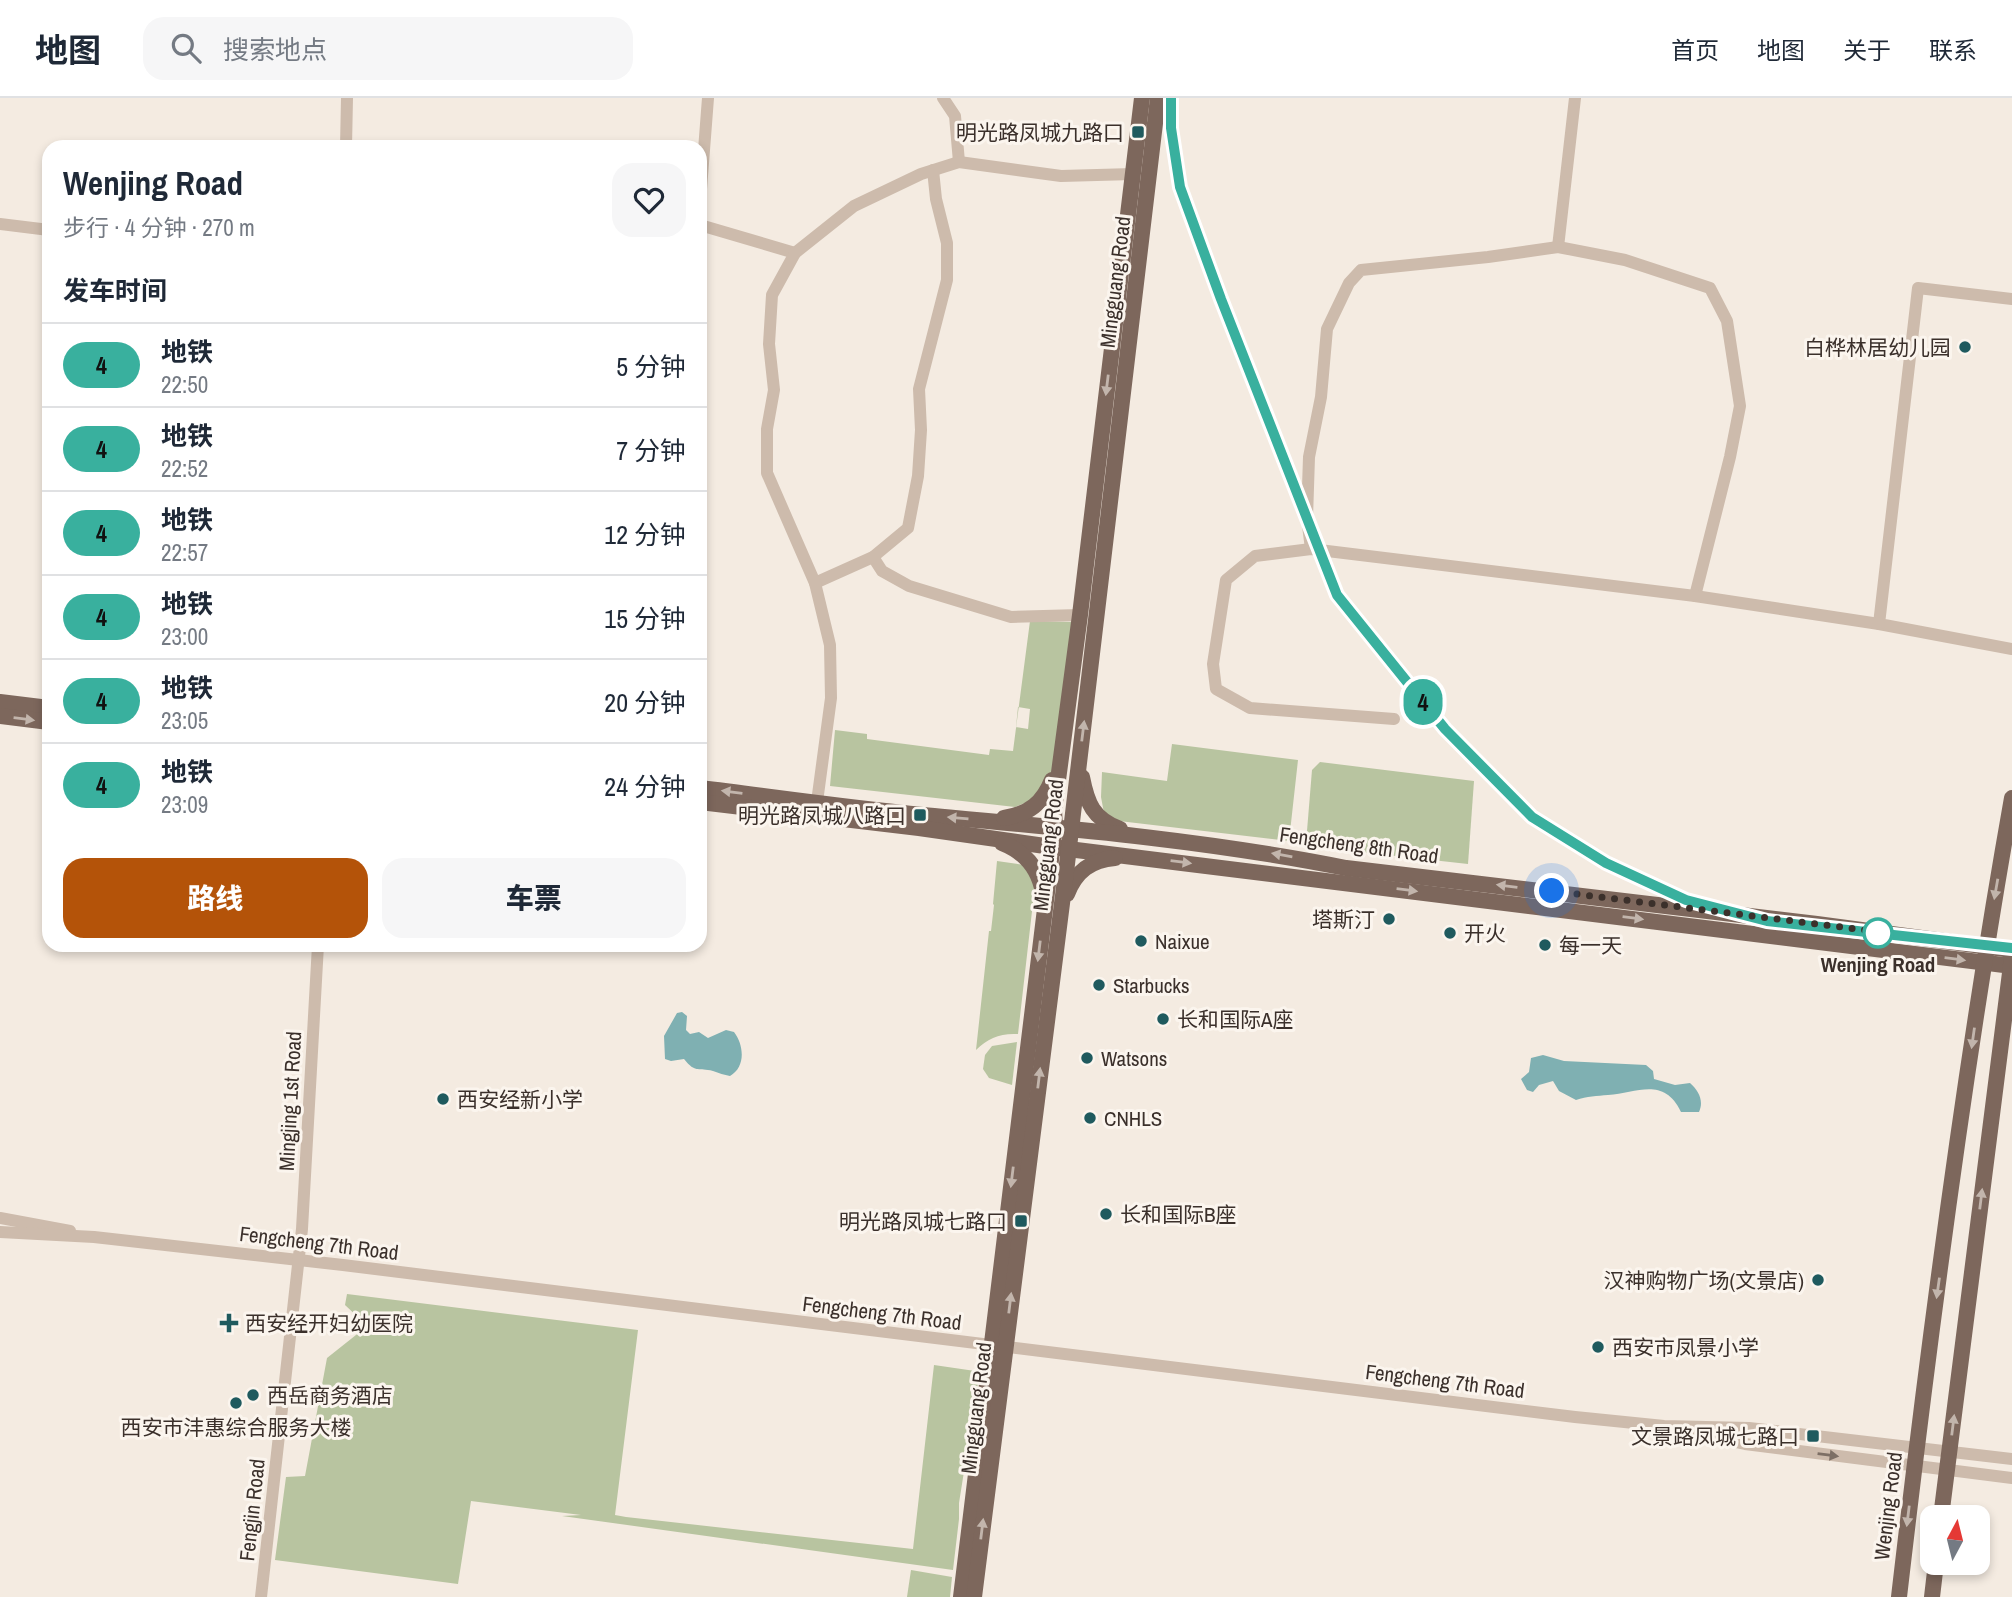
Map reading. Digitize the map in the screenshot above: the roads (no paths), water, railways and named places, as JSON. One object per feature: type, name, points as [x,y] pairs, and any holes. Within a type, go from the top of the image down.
[{"type":"main road","name":"Mingguang Road","points":[[1061,848],[1054,810],[1142,98]]},
{"type":"main road","name":"Mingguang Road","points":[[961,1597],[998,1346],[1061,848],[1072,828],[1158,98]]},
{"type":"main road","points":[[0,702],[42,707]]},
{"type":"main road","points":[[0,716],[42,721]]},
{"type":"main road","points":[[984,828],[1018,816],[1034,807],[1045,796],[1060,758]]},
{"type":"main road","points":[[1080,760],[1085,793],[1094,814],[1108,825],[1145,837]]},
{"type":"main road","name":"Fengcheng 8th Road","points":[[707,789],[817,802],[984,828],[1061,848],[1984,954]]},
{"type":"main road","name":"Wenjing Road","points":[[1899,1597],[1916,1448],[1984,954],[2012,798]]},
{"type":"main road","name":"Fengcheng 8th Road","points":[[707,803],[984,828],[1072,828],[1280,855],[1346,868],[1817,923],[2012,960]]},
{"type":"main road","points":[[984,828],[1030,861],[1053,909],[1083,868],[1091,863],[1112,858],[1144,857]]},
{"type":"main road","points":[[1943,1505],[2012,960]]},
{"type":"main road","name":"Mingguang Road","points":[[974,1597],[998,1346]]},
{"type":"main road","points":[[1932,1597],[1935,1575]]},
{"type":"street","points":[[346,140],[347,98]]},
{"type":"street","points":[[705,140],[708,98]]},
{"type":"street","points":[[943,98],[955,116],[959,162]]},
{"type":"street","points":[[1558,247],[1575,98]]},
{"type":"street","points":[[817,802],[831,698],[830,645],[816,583],[767,473],[767,429],[774,390],[769,344],[772,295],[795,253],[854,206],[921,173],[959,162],[1061,176],[1133,174]]},
{"type":"street","points":[[816,583],[873,557],[908,528],[918,476],[921,430],[919,389],[947,280],[947,243],[936,199],[933,170]]},
{"type":"street","points":[[0,224],[42,229]]},
{"type":"street","points":[[707,227],[795,253]]},
{"type":"street","points":[[1311,550],[1307,518],[1310,457],[1321,397],[1327,329],[1349,283],[1361,270],[1558,247],[1625,260],[1710,288],[1727,321],[1740,406],[1695,596]]},
{"type":"street","points":[[1879,624],[1918,288],[2012,299]]},
{"type":"street","points":[[1394,719],[1250,708],[1216,689],[1213,664],[1226,580],[1255,556],[1311,550],[1695,596],[1879,624],[2012,649]]},
{"type":"street","points":[[873,557],[883,571],[909,586],[1010,617],[1080,615]]},
{"type":"street","name":"Mingjing 1st Road","points":[[299,1260],[318,952]]},
{"type":"street","name":"Fengcheng 7th Road","points":[[0,1218],[94,1237]]},
{"type":"street","name":"Fengcheng 7th Road","points":[[0,1232],[94,1237],[299,1260],[1664,1426],[1749,1428],[2012,1459]]},
{"type":"street","name":"Fengjin Road","points":[[261,1597],[299,1260]]},
{"type":"street","name":"Fengcheng 7th Road","points":[[1664,1426],[1745,1444],[2012,1478]]},
{"type":"water","points":[[682,1012],[687,1016],[686,1030],[690,1034],[699,1032],[708,1038],[726,1030],[734,1032],[740,1043],[742,1056],[735,1072],[730,1076],[694,1068],[684,1059],[665,1059],[664,1036],[677,1013]]},
{"type":"water","points":[[1543,1055],[1564,1061],[1646,1065],[1653,1071],[1654,1079],[1675,1085],[1690,1083],[1700,1096],[1699,1112],[1681,1112],[1667,1094],[1658,1090],[1639,1090],[1576,1100],[1559,1091],[1553,1081],[1539,1085],[1533,1092],[1527,1090],[1521,1079],[1529,1072],[1531,1058]]},
{"type":"metro line","name":"4","points":[[1171,98],[1171,128],[1180,187],[1337,595],[1445,729],[1532,817],[1606,863],[1686,900],[1767,921],[2012,948]]},
{"type":"place","name":"明光路凤城九路口","points":[[1138,132]]},
{"type":"place","name":"白桦林居幼儿园","points":[[1965,347]]},
{"type":"place","name":"明光路凤城八路口","points":[[920,815]]},
{"type":"place","name":"塔斯汀","points":[[1389,919]]},
{"type":"place","name":"开火","points":[[1450,933]]},
{"type":"place","name":"Wenjing Road","points":[[1878,933]]},
{"type":"place","name":"Naixue","points":[[1141,941]]},
{"type":"place","name":"每一天","points":[[1545,945]]},
{"type":"place","name":"Starbucks","points":[[1099,985]]},
{"type":"place","name":"长和国际A座","points":[[1163,1019]]},
{"type":"place","name":"Watsons","points":[[1087,1058]]},
{"type":"place","name":"西安经新小学","points":[[443,1099]]},
{"type":"place","name":"CNHLS","points":[[1090,1118]]},
{"type":"place","name":"长和国际B座","points":[[1106,1214]]},
{"type":"place","name":"明光路凤城七路口","points":[[1021,1221]]},
{"type":"place","name":"汉神购物广场(文景店)","points":[[1818,1280]]},
{"type":"place","name":"西安经开妇幼医院","points":[[229,1323]]},
{"type":"place","name":"西安市凤景小学","points":[[1598,1347]]},
{"type":"place","name":"西岳商务酒店","points":[[253,1395]]},
{"type":"place","name":"西安市沣惠综合服务大楼","points":[[236,1403]]},
{"type":"place","name":"文景路凤城七路口","points":[[1813,1436]]}]
